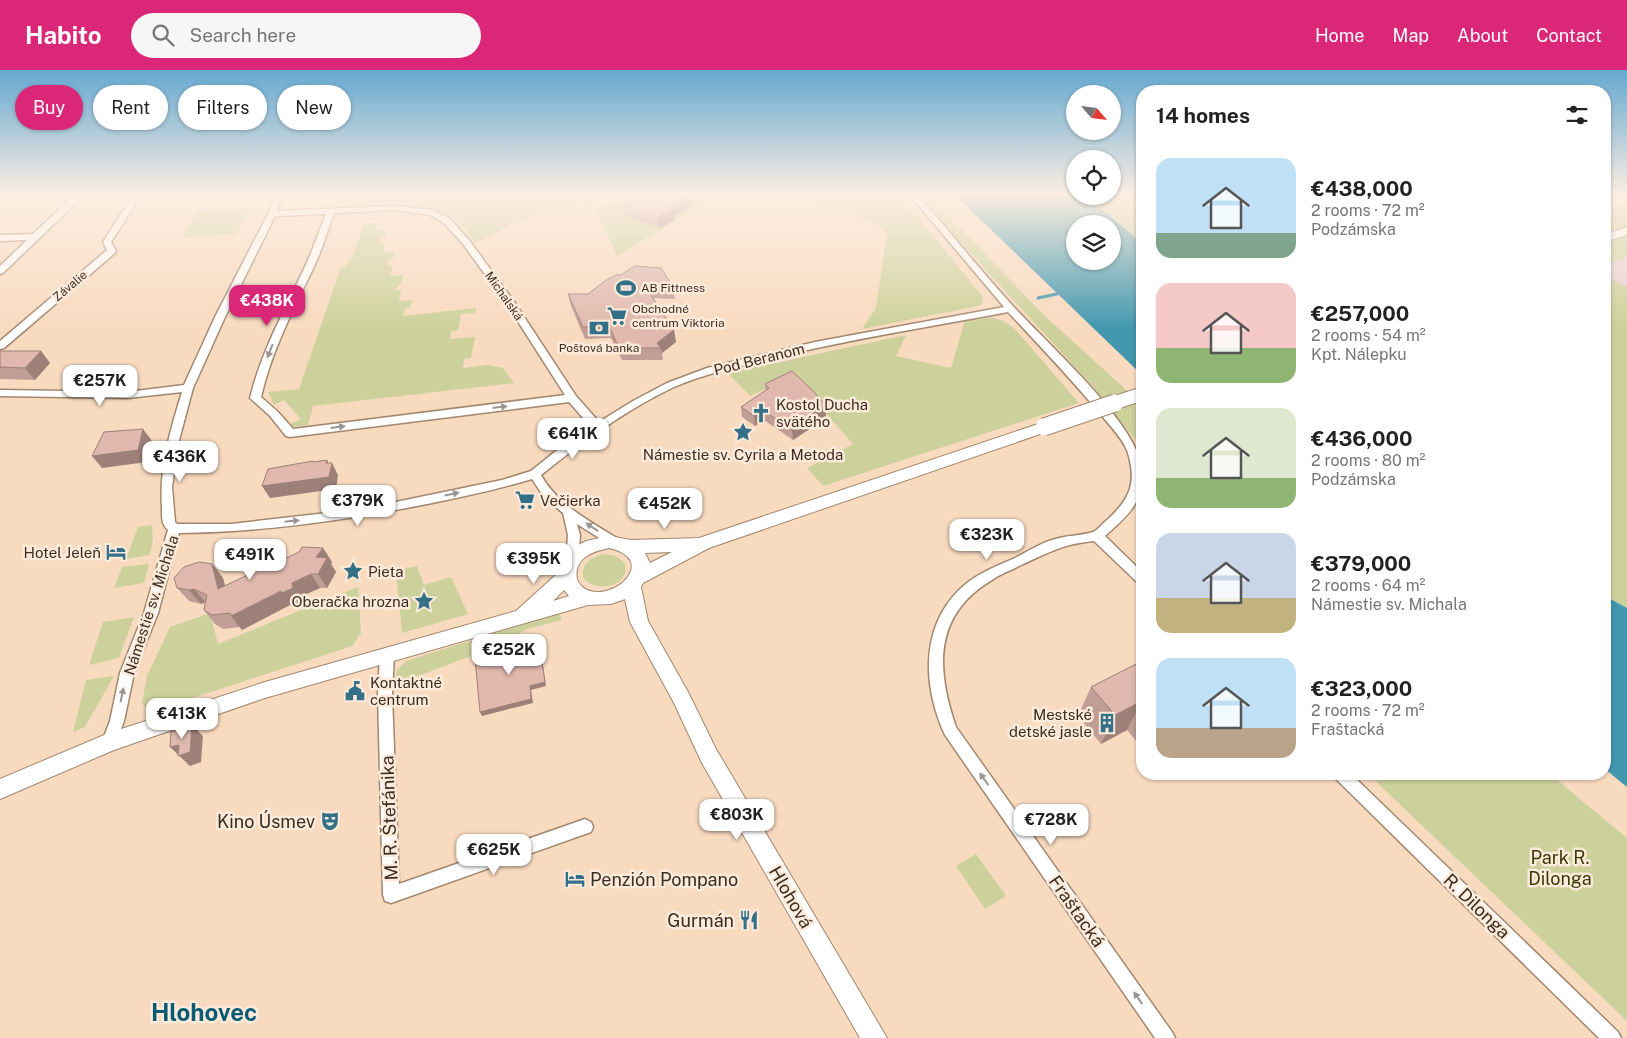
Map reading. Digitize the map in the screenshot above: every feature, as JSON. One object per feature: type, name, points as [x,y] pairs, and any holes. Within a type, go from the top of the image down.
[{"type":"main road","points":[[6,786],[109,742],[265,690],[520,616],[624,593],[636,582],[703,543],[1136,396]]},
{"type":"main road","points":[[520,616],[544,598],[578,554],[595,544],[703,543]]},
{"type":"main road","points":[[622,545],[636,552],[640,559],[642,569],[636,582]]},
{"type":"main road","points":[[569,568],[572,590],[597,599]]},
{"type":"main road","name":"Hlohová","points":[[636,582],[639,622],[681,698],[709,756],[874,1038]]},
{"type":"main road","name":"Hlohová","points":[[597,599],[639,622]]},
{"type":"street","points":[[0,271],[34,239]]},
{"type":"street","name":"Závalie","points":[[0,346],[112,251],[108,242],[110,239]]},
{"type":"street","points":[[174,529],[169,524],[166,487],[172,444],[188,388],[220,317],[259,239]]},
{"type":"street","points":[[320,239],[308,270],[286,310],[260,377],[255,398],[274,414],[290,432],[572,398]]},
{"type":"street","name":"Michalská","points":[[463,239],[513,307],[572,398],[598,428]]},
{"type":"street","points":[[951,239],[1010,309],[1084,387],[1117,427],[1133,450],[1136,465]]},
{"type":"street","name":"Pod Beranom","points":[[535,474],[570,446],[637,403],[671,385],[711,370],[815,345],[1010,309]]},
{"type":"street","points":[[0,403],[5,393],[128,395],[188,388]]},
{"type":"street","points":[[535,474],[538,484],[568,511],[622,545]]},
{"type":"street","name":"Námestie sv. Michala","points":[[109,742],[117,721],[127,674],[151,614],[174,529],[231,528],[362,513],[502,484],[535,474]]},
{"type":"street","points":[[1136,487],[1127,509],[1097,536],[1136,573]]},
{"type":"street","points":[[568,511],[574,535],[569,568]]},
{"type":"street","name":"Fraštacká","points":[[1097,536],[1061,541],[978,582],[951,609],[939,634],[935,652],[936,687],[950,730],[1166,1038]]},
{"type":"street","name":"M. R. Štefánika","points":[[387,655],[385,694],[391,895],[586,827]]},
{"type":"street","name":"R. Dilonga","points":[[1347,780],[1612,1038]]},
{"type":"shaded area","points":[[1627,257],[1627,287],[1611,279],[1611,263]]},
{"type":"green space","points":[[359,239],[381,239],[379,243],[385,243],[383,253],[394,252],[393,259],[388,260],[387,266],[393,266],[390,276],[403,275],[401,283],[395,290],[401,290],[399,301],[412,300],[410,308],[405,308],[403,316],[476,308],[475,313],[461,314],[458,330],[451,331],[450,339],[475,337],[471,358],[464,359],[463,368],[488,365],[503,368],[514,383],[313,406],[308,425],[293,427],[290,424],[301,419],[284,400],[274,405],[268,392],[299,389],[341,267],[346,267],[352,258]]},
{"type":"green space","points":[[472,239],[483,239],[475,243]]},
{"type":"green space","points":[[609,239],[645,239],[617,256]]},
{"type":"green space","points":[[886,239],[936,239],[983,297],[982,304],[978,306],[862,329],[876,308]]},
{"type":"green space","points":[[958,239],[971,239],[1047,318],[1136,399],[1136,440],[1094,388]]},
{"type":"green space","points":[[1611,239],[1627,239],[1627,257],[1611,263]]},
{"type":"green space","points":[[1611,279],[1627,287],[1627,608],[1611,599]]},
{"type":"green space","points":[[990,317],[1004,321],[1015,329],[1079,403],[823,486],[807,468],[853,444],[815,401],[789,378],[750,396],[728,373],[906,335],[896,356],[951,368],[965,320]]},
{"type":"green space","points":[[152,525],[153,539],[150,555],[126,559],[138,527]]},
{"type":"green space","points":[[605,554],[616,556],[624,562],[625,570],[623,576],[612,585],[597,586],[590,584],[584,579],[583,569],[585,565],[592,559]]},
{"type":"green space","points":[[149,564],[144,583],[114,588],[122,567]]},
{"type":"green space","points":[[417,566],[424,585],[451,577],[468,614],[402,633],[396,571]]},
{"type":"green space","points":[[358,587],[361,633],[352,646],[156,710],[147,709],[142,703],[147,676],[170,627],[210,613],[218,644]]},
{"type":"green space","points":[[559,613],[562,620],[527,629],[502,644],[395,685],[397,670],[406,661]]},
{"type":"green space","points":[[134,617],[119,658],[89,665],[103,622]]},
{"type":"green space","points":[[114,676],[85,727],[73,732],[86,680]]},
{"type":"green space","name":"Park R. Dilonga","points":[[1374,780],[1557,780],[1627,838],[1627,1021]]},
{"type":"green space","points":[[976,854],[1006,896],[985,909],[956,866]]},
{"type":"water","points":[[1001,239],[1066,239],[1066,270],[1121,270],[1121,239],[1136,239],[1136,369]]},
{"type":"water","points":[[1611,599],[1627,608],[1627,787],[1611,774]]},
{"type":"building","name":"Obchodné centrum Viktoria","points":[[635,266],[661,268],[673,287],[645,286],[674,330],[657,343],[661,348],[619,348],[609,326],[583,327],[568,294],[588,294],[605,281],[618,274],[619,276]]},
{"type":"building","points":[[0,351],[41,351],[25,368],[0,367]]},
{"type":"building","points":[[792,371],[826,406],[808,416],[811,418],[792,430],[763,410],[754,416],[741,407],[769,388],[765,384]]},
{"type":"building","points":[[143,429],[138,450],[92,456],[104,432]]},
{"type":"building","points":[[327,460],[326,463],[332,463],[329,477],[262,486],[268,469]]},
{"type":"building","points":[[302,547],[323,548],[316,557],[327,558],[318,574],[311,574],[292,583],[293,588],[282,593],[281,591],[231,616],[230,613],[212,615],[204,610],[207,595],[194,589],[177,588],[174,578],[184,567],[199,562],[212,564],[218,589],[252,573],[251,571],[266,562],[277,557],[280,561],[299,552]]},
{"type":"building","points":[[539,642],[545,682],[530,686],[531,699],[480,712],[475,659]]},
{"type":"building","points":[[1136,664],[1136,704],[1115,715],[1091,687]]},
{"type":"building","points":[[192,725],[190,752],[178,756],[179,745],[170,747],[171,732]]},
{"type":"waterway","points":[[1038,298],[1057,294]]},
{"type":"place","name":"AB Fittness","points":[[626,288]]},
{"type":"place","name":"Obchodné centrum Viktoria","points":[[617,316]]},
{"type":"place","name":"Poštová banka","points":[[599,328]]},
{"type":"place","name":"Kostol Ducha svätého","points":[[761,413]]},
{"type":"place","name":"Námestie sv. Cyrila a Metoda","points":[[743,432]]},
{"type":"place","name":"Večierka","points":[[525,500]]},
{"type":"place","name":"Hotel Jeleň","points":[[116,552]]},
{"type":"place","name":"Pieta","points":[[353,571]]},
{"type":"place","name":"Oberačka hrozna","points":[[424,601]]},
{"type":"place","name":"Kontaktné centrum","points":[[355,691]]},
{"type":"place","name":"Mestské detské jasle","points":[[1107,723]]},
{"type":"place","name":"Kino Úsmev","points":[[330,821]]},
{"type":"place","name":"Penzión Pompano","points":[[575,879]]},
{"type":"place","name":"Gurmán","points":[[749,920]]},
{"type":"district","name":"Hlohovec","points":[[204,1012]]}]
